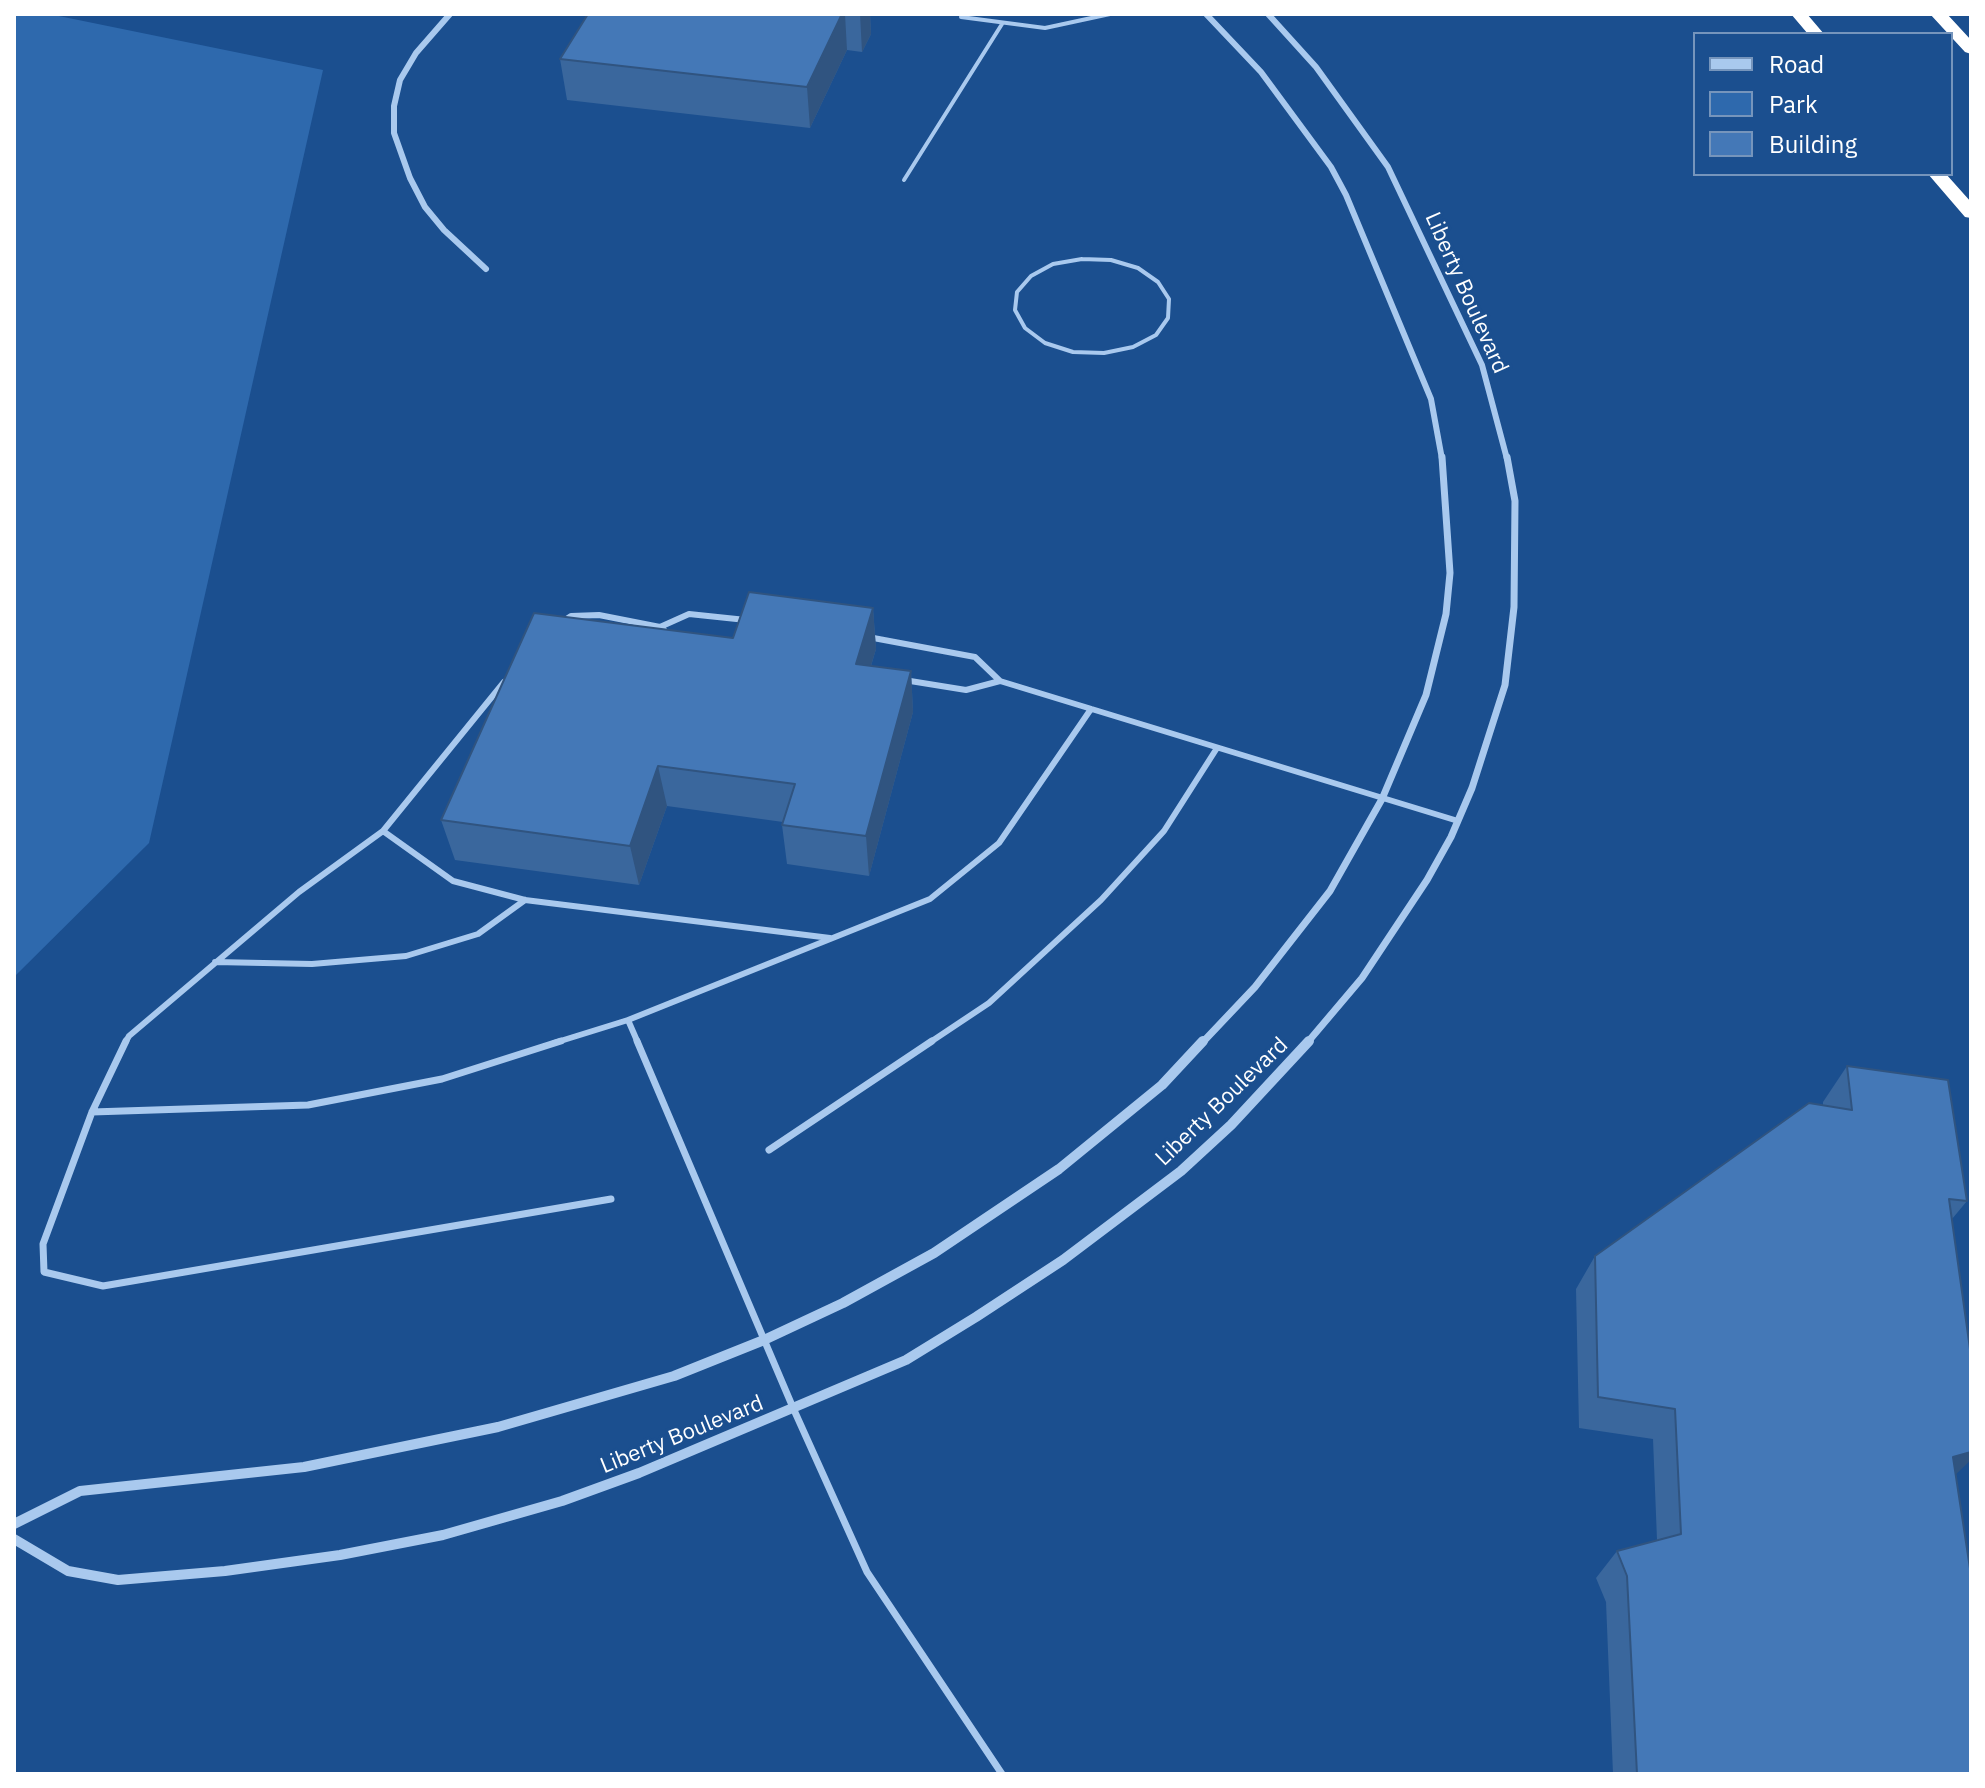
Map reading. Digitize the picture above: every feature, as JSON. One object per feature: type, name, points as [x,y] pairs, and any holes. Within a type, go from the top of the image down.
[{"type":"highway","points":[[1799,14],[1814,32]]},
{"type":"highway","points":[[1938,14],[1971,49]]},
{"type":"highway","points":[[1939,176],[1971,213]]},
{"type":"street","points":[[450,14],[416,53],[400,80],[394,106],[394,133],[410,178],[425,207],[444,230],[486,269]]},
{"type":"street","points":[[14,1524],[80,1491],[304,1467],[484,1430],[586,1404],[674,1376],[764,1340],[843,1303],[934,1253],[1059,1169],[1162,1085],[1280,958],[1330,891],[1382,799],[1426,695],[1446,614],[1450,573],[1445,480],[1431,399],[1364,233],[1331,167],[1261,72],[1206,14]]},
{"type":"street","name":"Liberty Boulevard","points":[[14,1539],[68,1571],[118,1580],[225,1571],[340,1555],[443,1535],[562,1501],[794,1410],[906,1360],[976,1317],[1063,1260],[1181,1171],[1267,1087],[1362,978],[1427,880],[1458,821],[1490,736],[1505,685],[1514,607],[1516,532],[1509,466],[1482,365],[1388,167],[1316,67],[1268,14]]},
{"type":"lane","points":[[961,17],[1045,28],[1110,14]]},
{"type":"lane","points":[[904,180],[1002,24]]},
{"type":"lane","points":[[1082,259],[1125,264],[1138,268],[1158,282],[1169,299],[1168,318],[1156,335],[1133,347],[1104,353],[1073,352],[1045,343],[1025,328],[1015,310],[1017,292],[1031,276],[1053,264],[1082,259]]},
{"type":"lane","points":[[660,627],[689,614],[762,622]]},
{"type":"lane","points":[[558,625],[571,616],[599,615],[660,627],[671,636]]},
{"type":"lane","points":[[866,636],[975,657],[1000,681],[1458,821]]},
{"type":"lane","points":[[514,670],[383,831],[299,892],[129,1036],[92,1112],[43,1244],[44,1272],[103,1286],[611,1199]]},
{"type":"lane","points":[[897,679],[966,690],[1000,681]]},
{"type":"lane","points":[[92,1112],[308,1105],[442,1079],[628,1020],[930,899],[999,843],[1091,709]]},
{"type":"lane","points":[[769,1150],[989,1003],[1101,900],[1164,831],[1217,748]]},
{"type":"lane","points":[[383,831],[453,881],[525,900],[832,938]]},
{"type":"lane","points":[[215,962],[312,964],[406,956],[478,934],[525,900]]},
{"type":"lane","points":[[628,1020],[794,1410],[867,1572],[1002,1774]]},
{"type":"green space","points":[[14,14],[49,14],[323,70],[149,843],[14,977]]},
{"type":"building","points":[[588,14],[842,14],[807,87],[560,59]]},
{"type":"building","points":[[749,592],[873,608],[856,664],[911,671],[866,836],[782,825],[795,784],[658,766],[630,846],[441,820],[534,613],[733,638]]},
{"type":"building","points":[[1847,1066],[1948,1080],[1967,1201],[1949,1199],[1971,1356],[1971,1452],[1953,1457],[1971,1575],[1971,1774],[1637,1774],[1627,1576],[1617,1551],[1681,1534],[1675,1409],[1598,1397],[1595,1256],[1809,1103],[1852,1110]]}]
